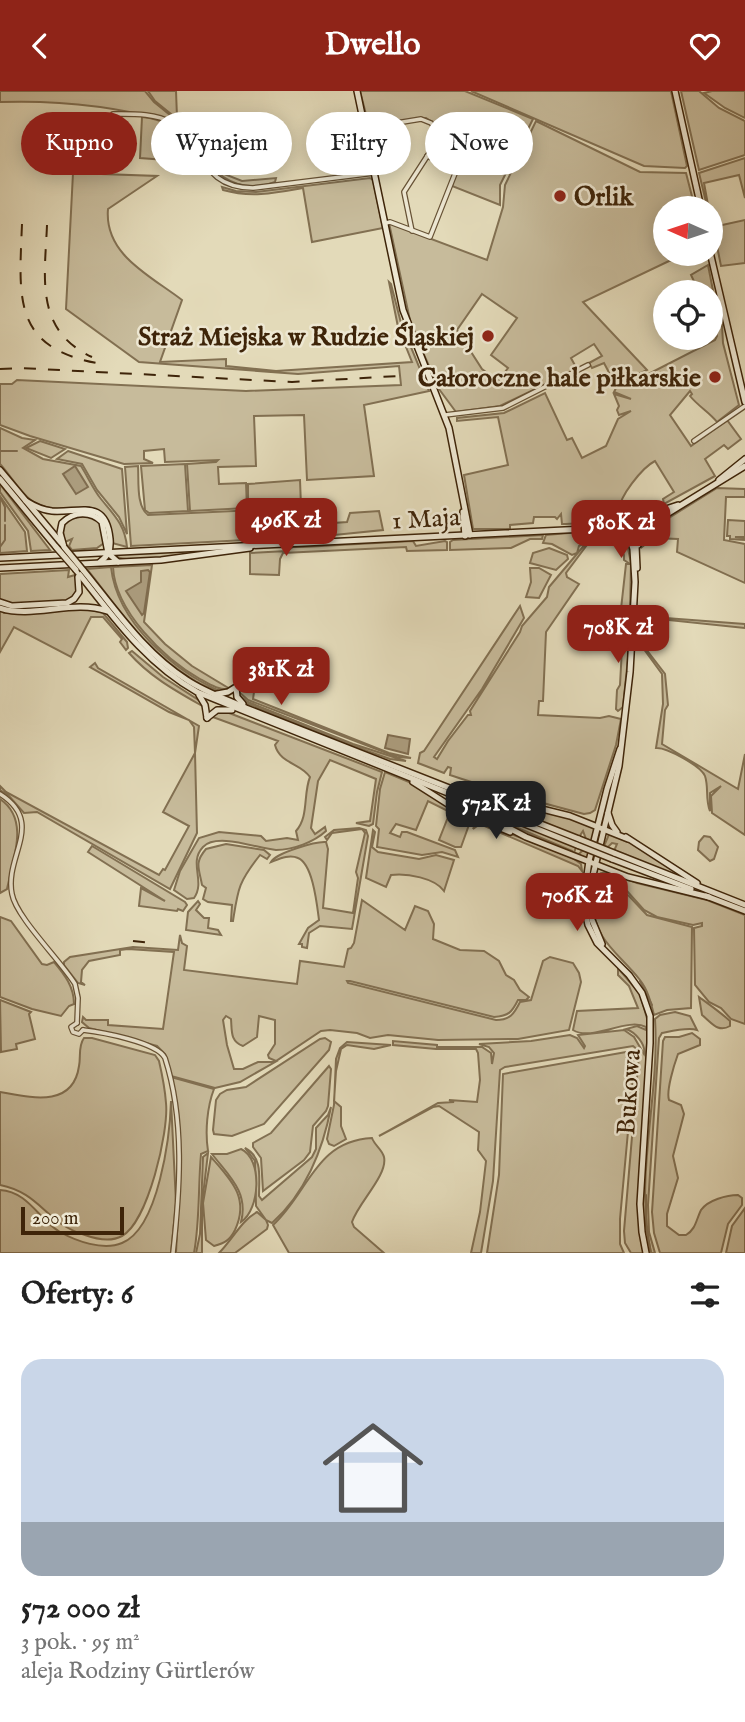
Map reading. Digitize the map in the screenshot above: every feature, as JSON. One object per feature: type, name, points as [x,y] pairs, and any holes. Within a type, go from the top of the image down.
[{"type":"main road","points":[[357,91],[362,112]]},
{"type":"main road","points":[[675,91],[698,196]]},
{"type":"main road","points":[[377,175],[409,330],[452,438],[467,535]]},
{"type":"main road","points":[[713,266],[745,404]]},
{"type":"main road","name":"1 Maja","points":[[699,494],[745,459]]},
{"type":"main road","name":"1 Maja","points":[[586,529],[646,523],[668,514],[745,466]]},
{"type":"main road","points":[[0,470],[134,632],[159,659],[187,680],[246,708],[441,788],[745,905]]},
{"type":"main road","points":[[0,479],[110,613],[155,663],[197,692],[408,778],[584,820],[628,839]]},
{"type":"main road","name":"1 Maja","points":[[0,558],[615,529],[691,499]]},
{"type":"main road","points":[[26,501],[52,511],[95,511],[106,520],[108,553],[99,563]]},
{"type":"main road","points":[[64,547],[60,533],[61,526],[68,517],[77,514],[92,515],[99,519],[104,527],[108,545],[119,552]]},
{"type":"main road","points":[[638,555],[638,533],[646,523]]},
{"type":"main road","name":"Bukowa","points":[[627,524],[634,557],[635,582]]},
{"type":"main road","name":"Bukowa","points":[[627,524],[638,555],[632,657],[620,749],[583,902],[594,938],[638,986],[650,1016],[640,1214],[646,1253]]},
{"type":"main road","points":[[615,529],[628,535]]},
{"type":"main road","points":[[98,553],[108,545]]},
{"type":"main road","name":"1 Maja","points":[[0,568],[176,559],[267,545]]},
{"type":"main road","points":[[108,553],[118,562]]},
{"type":"main road","points":[[0,605],[69,602],[79,592],[76,571]]},
{"type":"main road","points":[[0,605],[15,610],[90,607],[110,613]]},
{"type":"main road","points":[[214,694],[228,692],[236,687],[239,699],[246,708]]},
{"type":"main road","points":[[197,692],[205,705],[207,718],[217,710],[235,709]]},
{"type":"main road","points":[[408,778],[457,810],[485,823],[613,872],[643,882],[709,893]]},
{"type":"main road","points":[[441,788],[526,837]]},
{"type":"main road","points":[[584,820],[605,809],[611,825],[628,839],[709,893],[745,911]]},
{"type":"main road","points":[[573,856],[583,864],[588,880],[600,873],[613,872]]},
{"type":"street","points":[[137,115],[151,116],[170,123],[182,133],[215,176],[236,187],[253,188],[353,175]]},
{"type":"street","points":[[412,231],[404,192],[425,159]]},
{"type":"street","points":[[386,223],[390,222],[430,237],[454,175]]},
{"type":"street","points":[[445,415],[503,408],[588,365]]},
{"type":"street","points":[[694,441],[745,404]]},
{"type":"street","points":[[0,794],[16,807],[22,823],[12,886],[13,899],[75,984],[78,998],[77,1023]]},
{"type":"street","points":[[77,1023],[71,1027],[73,1032],[79,1034],[83,1030]]},
{"type":"street","points":[[77,1023],[82,1025],[83,1030]]},
{"type":"street","points":[[83,1030],[152,1047],[165,1058],[174,1101],[178,1161],[179,1198],[173,1253]]},
{"type":"shaded area","points":[[0,91],[145,91],[166,112],[151,112],[151,117],[86,105],[0,102]]},
{"type":"shaded area","points":[[148,91],[176,91],[177,112],[169,112]]},
{"type":"shaded area","points":[[360,91],[465,91],[516,112],[425,112],[425,118],[411,120],[411,112],[365,112]]},
{"type":"shaded area","points":[[471,91],[671,91],[687,166],[644,166],[533,118],[533,112],[519,112]]},
{"type":"shaded area","points":[[681,91],[699,91],[719,108],[745,121],[745,155],[699,170]]},
{"type":"shaded area","points":[[745,91],[745,118],[704,93]]},
{"type":"shaded area","points":[[142,117],[151,119],[151,159],[140,158]]},
{"type":"shaded area","points":[[536,121],[640,172],[686,173],[692,196],[653,196],[653,266],[659,266],[583,302],[647,370],[614,382],[604,363],[592,368],[589,363],[602,356],[594,344],[571,358],[577,369],[500,406],[456,412],[439,389],[411,325],[389,223],[487,260],[503,207],[505,185],[510,175],[533,175],[533,127]],"holes":[[[482,294],[517,318],[491,355],[508,368],[498,381],[482,369],[457,330]]]},
{"type":"shaded area","points":[[745,158],[745,198],[739,175],[704,183],[705,196],[699,173]]},
{"type":"shaded area","points":[[73,175],[157,176],[108,209],[109,225],[121,252],[144,273],[182,300],[160,362],[226,359],[226,366],[276,371],[412,362],[398,327],[389,282],[401,323],[429,391],[364,405],[374,476],[307,480],[304,415],[254,416],[256,466],[218,467],[219,484],[246,483],[247,508],[190,511],[187,464],[218,460],[165,462],[164,449],[144,451],[144,459],[153,463],[124,464],[30,436],[0,425],[0,384],[12,384],[17,380],[246,391],[401,385],[399,366],[298,374],[139,362],[66,309]]},
{"type":"shaded area","points":[[222,175],[242,181],[276,178],[275,182],[257,186],[242,185]]},
{"type":"shaded area","points":[[455,175],[505,175],[500,185],[500,205],[452,186]]},
{"type":"shaded area","points":[[370,178],[373,180],[383,228],[312,242],[303,188],[253,194],[223,190],[222,187],[256,192]]},
{"type":"shaded area","points":[[745,220],[745,263],[723,266],[723,225]]},
{"type":"shaded area","points":[[708,266],[711,280],[693,280],[691,275]]},
{"type":"shaded area","points":[[723,343],[739,405],[717,422],[690,396],[690,391],[670,415],[691,446],[727,420],[741,439],[728,449],[724,445],[705,459],[715,476],[664,504],[663,499],[674,492],[655,461],[632,484],[622,499],[619,513],[613,517],[562,524],[561,514],[557,519],[534,517],[533,523],[510,525],[510,529],[473,529],[464,475],[508,465],[498,417],[457,421],[457,418],[504,413],[545,393],[567,440],[572,438],[582,458],[606,446],[618,419],[631,411],[619,415],[614,394],[631,399],[614,392],[616,388],[695,350],[723,350]]},
{"type":"shaded area","points":[[0,428],[22,438],[35,440],[23,448],[43,459],[81,466],[121,526],[127,547],[112,543],[109,526],[103,515],[95,510],[50,508],[37,504],[27,496],[0,464]]},
{"type":"shaded area","points":[[40,441],[65,449],[51,458],[26,448]]},
{"type":"shaded area","points":[[68,451],[122,469],[127,534],[119,517],[97,490],[82,464],[57,459]]},
{"type":"shaded area","points":[[185,464],[188,511],[149,513],[145,510],[141,466]]},
{"type":"shaded area","points":[[75,466],[88,487],[76,494],[63,474]]},
{"type":"shaded area","points":[[138,466],[140,499],[148,515],[302,508],[303,537],[131,546],[125,467]]},
{"type":"shaded area","points":[[300,480],[301,506],[248,508],[248,484]]},
{"type":"shaded area","points":[[0,484],[50,550],[31,551],[28,531],[0,492]]},
{"type":"shaded area","points":[[717,488],[745,489],[745,497],[726,497],[724,540],[745,544],[745,583],[677,552],[678,539],[653,538],[642,547],[641,533],[646,527],[667,519]]},
{"type":"shaded area","points":[[0,496],[25,532],[27,551],[0,553]]},
{"type":"shaded area","points":[[379,511],[383,530],[305,538],[305,525],[347,522],[350,513]]},
{"type":"shaded area","points":[[91,516],[101,524],[104,543],[97,548],[72,550],[69,546],[72,539],[65,542],[65,523],[73,518]]},
{"type":"shaded area","points":[[728,520],[745,521],[745,537],[735,537],[745,540],[730,539],[730,536],[727,536]]},
{"type":"shaded area","points":[[620,531],[625,534],[631,563],[630,610],[625,612],[621,609],[626,564],[630,564],[624,560],[618,544],[587,545],[566,573],[567,577],[579,584],[546,632],[543,701],[539,701],[538,715],[600,718],[609,716],[621,719],[616,745],[595,810],[584,814],[450,775],[451,768],[448,767],[444,773],[418,763],[420,753],[424,751],[520,606],[524,618],[482,689],[434,757],[437,759],[468,715],[471,715],[470,711],[522,626],[547,597],[549,587],[587,542],[579,546],[577,553],[572,555],[552,544],[543,543],[546,535]]},
{"type":"shaded area","points":[[543,535],[542,539],[530,539],[511,548],[450,550],[450,542],[453,540]]},
{"type":"shaded area","points":[[413,541],[416,546],[445,541],[447,550],[407,551],[406,547],[283,553],[279,575],[250,574],[250,553],[287,551],[293,547]]},
{"type":"shaded area","points":[[549,548],[567,555],[568,559],[556,570],[530,563],[533,553]]},
{"type":"shaded area","points":[[202,550],[202,553],[141,560],[119,558],[111,554]]},
{"type":"shaded area","points":[[152,565],[144,622],[192,666],[230,689],[215,687],[186,670],[157,646],[132,617],[122,600],[113,567]]},
{"type":"shaded area","points":[[111,567],[124,607],[151,643],[185,671],[222,692],[179,671],[149,645],[87,569]]},
{"type":"shaded area","points":[[530,568],[539,568],[551,575],[539,598],[526,597],[531,582]]},
{"type":"shaded area","points":[[69,570],[68,577],[75,575],[77,587],[67,601],[7,604],[0,600],[0,574]]},
{"type":"shaded area","points":[[141,571],[150,572],[142,615],[126,591],[141,582]]},
{"type":"shaded area","points":[[84,608],[103,613],[127,642],[128,648],[126,650],[120,642],[122,639],[103,617],[91,617],[71,657],[14,627],[0,652],[0,610],[4,613]]},
{"type":"shaded area","points":[[639,616],[745,624],[745,628],[640,617],[638,633]]},
{"type":"shaded area","points":[[636,635],[636,646],[645,648],[665,674],[668,705],[665,710],[662,744],[738,789],[745,754],[745,835],[712,813],[711,796],[721,786],[710,793],[710,811],[706,780],[702,772],[675,754],[656,748],[663,704],[662,674],[643,648],[635,647]]},
{"type":"shaded area","points":[[622,648],[629,648],[623,707],[618,711],[617,690],[620,685]]},
{"type":"shaded area","points":[[132,651],[163,677],[200,701],[204,707],[137,662],[129,653]]},
{"type":"shaded area","points":[[95,663],[98,668],[188,719],[169,712],[90,667]]},
{"type":"shaded area","points":[[255,685],[253,699],[389,753],[411,758],[397,757],[248,700],[239,692],[243,686]]},
{"type":"shaded area","points":[[239,695],[248,702],[353,744],[406,761],[390,759],[353,746],[246,703]]},
{"type":"shaded area","points":[[224,711],[382,772],[373,824],[369,826],[356,823],[370,821],[376,779],[330,760],[318,781],[311,828],[315,834],[325,827],[326,831],[309,842],[283,850],[228,841],[209,843],[203,847],[197,859],[197,892],[194,898],[187,899],[174,890],[180,871],[199,838],[219,832],[261,836],[266,841],[287,838],[298,840],[296,831],[303,819],[310,777],[281,756],[275,745],[278,741],[210,716]]},
{"type":"shaded area","points":[[189,720],[199,726],[195,753],[194,727]]},
{"type":"shaded area","points":[[388,735],[410,739],[408,754],[385,748]]},
{"type":"shaded area","points":[[195,753],[197,833],[170,889],[37,812],[24,813],[0,790],[0,786],[6,792],[159,875],[165,870],[189,826],[163,812]]},
{"type":"shaded area","points":[[385,772],[409,782],[468,817],[470,822],[461,847],[439,840],[450,812],[428,801],[416,830],[396,824],[390,833],[400,837],[402,832],[407,832],[455,850],[458,857],[442,852],[422,855],[377,847],[379,829],[376,826],[380,789]]},
{"type":"shaded area","points":[[460,790],[571,818],[596,827],[592,841],[586,839],[583,831],[579,837]]},
{"type":"shaded area","points":[[0,799],[15,817],[17,840],[7,889],[0,893]]},
{"type":"shaded area","points":[[457,799],[576,847],[574,853],[579,854],[583,850],[589,853],[588,859],[526,835]]},
{"type":"shaded area","points":[[482,823],[571,857],[581,864],[582,871],[578,866],[480,824],[473,829],[475,825]]},
{"type":"shaded area","points":[[359,828],[366,830],[368,836],[352,929],[320,926],[309,933],[307,948],[302,947],[302,944],[299,944],[308,928],[319,920],[311,876],[298,858],[281,858],[271,862],[297,848],[326,842],[328,849],[323,908],[353,913],[358,878],[356,872],[365,833],[362,829],[332,833],[327,840],[325,837],[334,830]]},
{"type":"shaded area","points":[[373,830],[375,832],[372,847],[378,852],[419,859],[436,855],[454,860],[444,891],[434,883],[412,876],[391,875],[386,887],[366,878]]},
{"type":"shaded area","points":[[610,832],[631,842],[695,883],[614,851],[617,844],[604,846]]},
{"type":"shaded area","points":[[704,836],[710,837],[718,847],[714,859],[710,861],[698,850],[699,842]]},
{"type":"shaded area","points":[[226,844],[264,850],[270,855],[267,859],[260,855],[243,880],[233,921],[232,905],[203,899],[206,888],[202,885],[198,866],[206,849]]},
{"type":"shaded area","points":[[92,846],[185,902],[187,905],[183,911],[139,906],[141,888],[165,901],[88,852]]},
{"type":"shaded area","points":[[608,872],[637,883],[707,900],[745,915],[745,1024],[731,1019],[721,1008],[709,1002],[695,985],[694,928],[702,926],[702,923],[693,925],[657,917],[644,910],[627,891],[602,873]]},
{"type":"shaded area","points":[[601,876],[629,896],[647,915],[692,927],[691,1008],[667,1010],[654,1015],[643,984],[609,945],[598,927],[594,915],[593,894]]},
{"type":"shaded area","points":[[362,900],[405,930],[415,906],[428,911],[434,924],[433,939],[460,950],[484,951],[499,961],[506,975],[529,997],[526,1000],[518,1000],[507,1014],[494,1017],[350,981],[347,981],[348,983],[501,1020],[511,1016],[520,1002],[531,1000],[543,961],[550,957],[573,963],[579,973],[581,982],[569,1030],[518,1039],[438,1040],[388,1035],[370,1038],[357,1033],[330,1030],[321,1031],[276,1061],[268,1055],[275,1044],[275,1020],[259,1016],[257,1037],[243,1046],[234,1038],[231,1019],[226,1016],[223,1020],[234,1069],[243,1069],[258,1062],[275,1062],[240,1082],[215,1088],[171,1076],[165,1054],[157,1046],[89,1028],[82,1022],[83,1017],[86,1020],[108,1020],[108,1025],[163,1029],[174,952],[128,949],[120,950],[120,955],[89,961],[82,970],[81,982],[85,985],[78,983],[64,965],[70,957],[133,947],[178,950],[180,935],[182,943],[187,946],[184,970],[297,984],[300,961],[344,967],[348,949],[354,943]]},
{"type":"shaded area","points":[[198,901],[200,904],[196,910],[204,918],[209,918],[208,928],[218,930],[221,935],[186,930],[188,912]]},
{"type":"shaded area","points":[[0,917],[11,921],[42,964],[54,962],[65,977],[71,987],[74,1004],[61,1016],[0,997]]},
{"type":"shaded area","points":[[618,968],[640,994],[648,1022],[639,1210],[644,1253],[631,1253],[625,1243],[624,1231],[639,1054],[633,1046],[500,1070],[493,1181],[481,1253],[471,1253],[480,1212],[486,1161],[478,1150],[479,1132],[439,1106],[379,1136],[438,1103],[454,1102],[449,1100],[477,1102],[480,1080],[478,1053],[476,1049],[393,1045],[393,1041],[437,1047],[482,1047],[491,1053],[492,1064],[494,1053],[489,1047],[479,1044],[531,1041],[570,1035],[577,1038],[584,1048],[578,1035],[624,1030],[634,1037],[644,1054],[639,1039],[626,1029],[637,1026],[646,1030],[646,1027],[629,1025],[590,1033],[573,1030],[577,1011],[638,1008],[629,986],[618,975]]},
{"type":"shaded area","points":[[699,997],[730,1021],[730,1026],[719,1028],[702,1015]]},
{"type":"shaded area","points":[[0,1000],[31,1012],[29,1014],[35,1039],[16,1044],[17,1049],[1,1052]]},
{"type":"shaded area","points":[[675,1012],[690,1016],[697,1030],[662,1033],[659,1038],[648,1205],[649,1232],[655,1253],[651,1253],[645,1195],[656,1048],[655,1019],[660,1015]]},
{"type":"shaded area","points":[[692,1033],[700,1039],[700,1045],[678,1054],[669,1091],[669,1100],[681,1105],[684,1114],[673,1156],[678,1178],[667,1214],[667,1226],[679,1235],[686,1235],[694,1227],[704,1206],[713,1201],[738,1195],[742,1198],[742,1205],[728,1224],[721,1253],[660,1253],[652,1212],[663,1041],[665,1037]]},
{"type":"shaded area","points":[[84,1038],[155,1055],[159,1061],[164,1087],[166,1116],[155,1175],[140,1213],[131,1227],[122,1236],[113,1239],[94,1238],[72,1230],[35,1201],[14,1189],[0,1185],[0,1092],[48,1097],[68,1089],[75,1080]]},
{"type":"shaded area","points":[[325,1038],[331,1042],[329,1050],[264,1124],[232,1136],[214,1134],[216,1100],[220,1094],[246,1087]]},
{"type":"shaded area","points":[[347,1042],[391,1045],[374,1049],[347,1045],[341,1049],[334,1093],[336,1059],[340,1048]]},
{"type":"shaded area","points":[[626,1052],[633,1053],[634,1066],[620,1219],[620,1244],[624,1253],[487,1253],[499,1175],[503,1074]]},
{"type":"shaded area","points":[[329,1066],[328,1106],[313,1126],[310,1152],[304,1160],[263,1191],[261,1158],[253,1143],[271,1133]]},
{"type":"shaded area","points":[[171,1077],[214,1089],[207,1120],[208,1151],[201,1154],[194,1253],[176,1253],[180,1170],[176,1098]]},
{"type":"shaded area","points":[[171,1101],[176,1203],[171,1253],[0,1253],[0,1190],[19,1196],[52,1227],[82,1242],[115,1245],[135,1234],[154,1200],[160,1179]]},
{"type":"shaded area","points":[[334,1101],[341,1107],[341,1126],[346,1139],[334,1146],[329,1144],[327,1139]]},
{"type":"shaded area","points":[[331,1107],[318,1155],[303,1185],[272,1223],[266,1220],[256,1206],[255,1161],[245,1148],[257,1162],[259,1196],[262,1200],[312,1157],[316,1149],[316,1128],[328,1115]]},
{"type":"shaded area","points":[[372,1138],[383,1154],[384,1164],[382,1172],[352,1222],[354,1227],[384,1253],[289,1253],[273,1225],[325,1158],[353,1141]]},
{"type":"shaded area","points":[[241,1149],[253,1163],[256,1185],[252,1207],[241,1222],[243,1211],[240,1193],[212,1154],[227,1154]]},
{"type":"shaded area","points":[[208,1153],[202,1204],[202,1253],[196,1253],[200,1234],[203,1157]]},
{"type":"shaded area","points":[[211,1157],[236,1190],[240,1208],[239,1219],[231,1236],[214,1246],[206,1240],[203,1203]]},
{"type":"shaded area","points":[[745,1208],[745,1253],[726,1253],[732,1226]]},
{"type":"shaded area","points":[[257,1212],[266,1220],[267,1229],[235,1253],[219,1253],[242,1225]]},
{"type":"waterway","points":[[0,451],[17,451]]},
{"type":"waterway","points":[[1,499],[5,507],[5,521]]},
{"type":"waterway","points":[[0,547],[5,540],[5,525]]},
{"type":"waterway","points":[[501,821],[572,851]]},
{"type":"waterway","points":[[640,981],[652,1005]]},
{"type":"waterway","points":[[646,1195],[646,1226],[651,1253]]},
{"type":"railway","points":[[22,224],[22,297],[27,316],[36,333],[51,346],[73,357],[102,364]]},
{"type":"railway","points":[[47,225],[45,282],[52,317],[60,332],[73,346],[92,357]]},
{"type":"railway","points":[[0,369],[292,382],[399,376]]},
{"type":"railway","points":[[133,941],[154,943]]},
{"type":"place","name":"Orlik","points":[[560,196]]},
{"type":"place","name":"Straż Miejska w Rudzie Śląskiej","points":[[488,336]]},
{"type":"place","name":"Całoroczne hale piłkarskie","points":[[715,377]]}]
